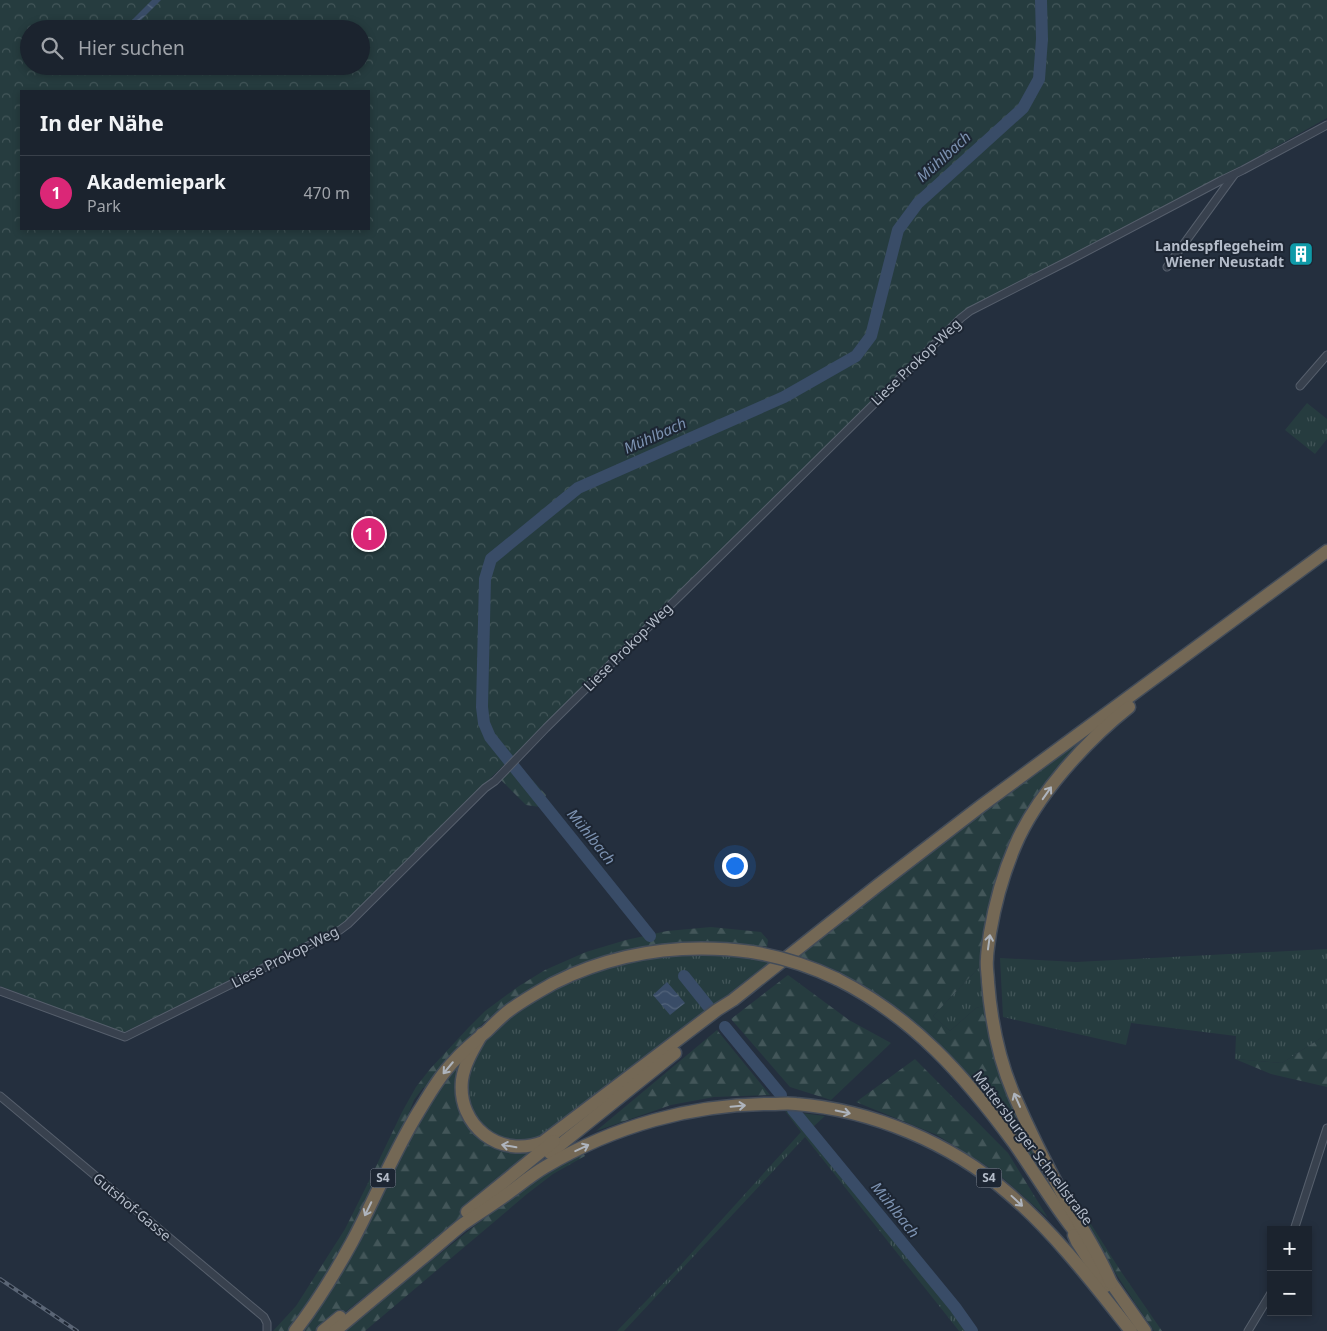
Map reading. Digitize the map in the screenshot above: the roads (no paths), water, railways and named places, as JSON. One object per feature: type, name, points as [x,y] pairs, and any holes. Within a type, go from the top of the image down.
[{"type":"highway","points":[[482,1034],[468,1060],[462,1078],[462,1092],[467,1112],[478,1129],[489,1139],[504,1145],[520,1147],[536,1145],[549,1138],[717,1010],[733,1000],[981,806],[1327,551]]},
{"type":"highway","points":[[1111,1283],[1103,1264],[1064,1198],[1038,1146],[1014,1094],[998,1049],[990,1004],[986,959],[993,911],[1015,844],[1053,784],[1085,748],[1119,715],[1272,593]]},
{"type":"highway","name":"Mattersburger Schnellstraße","points":[[295,1331],[310,1312],[332,1277],[352,1241],[396,1150],[418,1111],[451,1064],[482,1034],[506,1013],[537,993],[564,979],[603,963],[633,955],[671,950],[713,948],[752,952],[813,968],[837,979],[899,1016],[957,1072],[1014,1143],[1070,1226],[1082,1239],[1145,1331]]},
{"type":"highway","points":[[463,1224],[722,1015],[733,1000]]},
{"type":"highway","points":[[323,1331],[676,1041]]},
{"type":"highway","name":"S4","points":[[335,1331],[463,1224],[544,1168],[580,1148],[617,1132],[661,1118],[709,1108],[757,1104],[795,1104],[831,1109],[884,1123],[929,1141],[972,1166],[1008,1192],[1043,1226],[1131,1331]]},
{"type":"highway","points":[[1070,1226],[1077,1242],[1138,1331]]},
{"type":"street","name":"Liese Prokop-Weg","points":[[0,991],[125,1037],[340,930],[485,788],[495,781],[961,318],[970,311],[1234,175],[1327,124]]},
{"type":"street","name":"Liese Prokop-Weg","points":[[1167,267],[1234,175]]},
{"type":"street","points":[[1300,386],[1327,355]]},
{"type":"street","name":"Gutshof-Gasse","points":[[0,1096],[264,1317],[267,1331]]},
{"type":"street","points":[[1295,1226],[1327,1128]]},
{"type":"street","points":[[1248,1331],[1267,1300]]},
{"type":"water","points":[[152,0],[161,0],[141,20],[132,20]]},
{"type":"water","points":[[667,982],[685,1003],[670,1015],[653,995]]},
{"type":"waterway","name":"Mühlbach","points":[[650,936],[490,737],[484,723],[482,707],[485,579],[491,559],[578,488],[784,397],[856,356],[871,336],[898,230],[918,203],[1023,108],[1039,79],[1042,39],[1041,0]]},
{"type":"waterway","name":"Mühlbach","points":[[684,976],[708,1006]]},
{"type":"waterway","name":"Mühlbach","points":[[725,1027],[781,1095]]},
{"type":"waterway","name":"Mühlbach","points":[[793,1110],[955,1307],[972,1331]]},
{"type":"railway","points":[[0,1279],[77,1331]]},
{"type":"place","name":"Landespflegeheim Wiener Neustadt","points":[[1301,254]]},
{"type":"place","name":"Akademiepark","points":[[369,534]]}]
